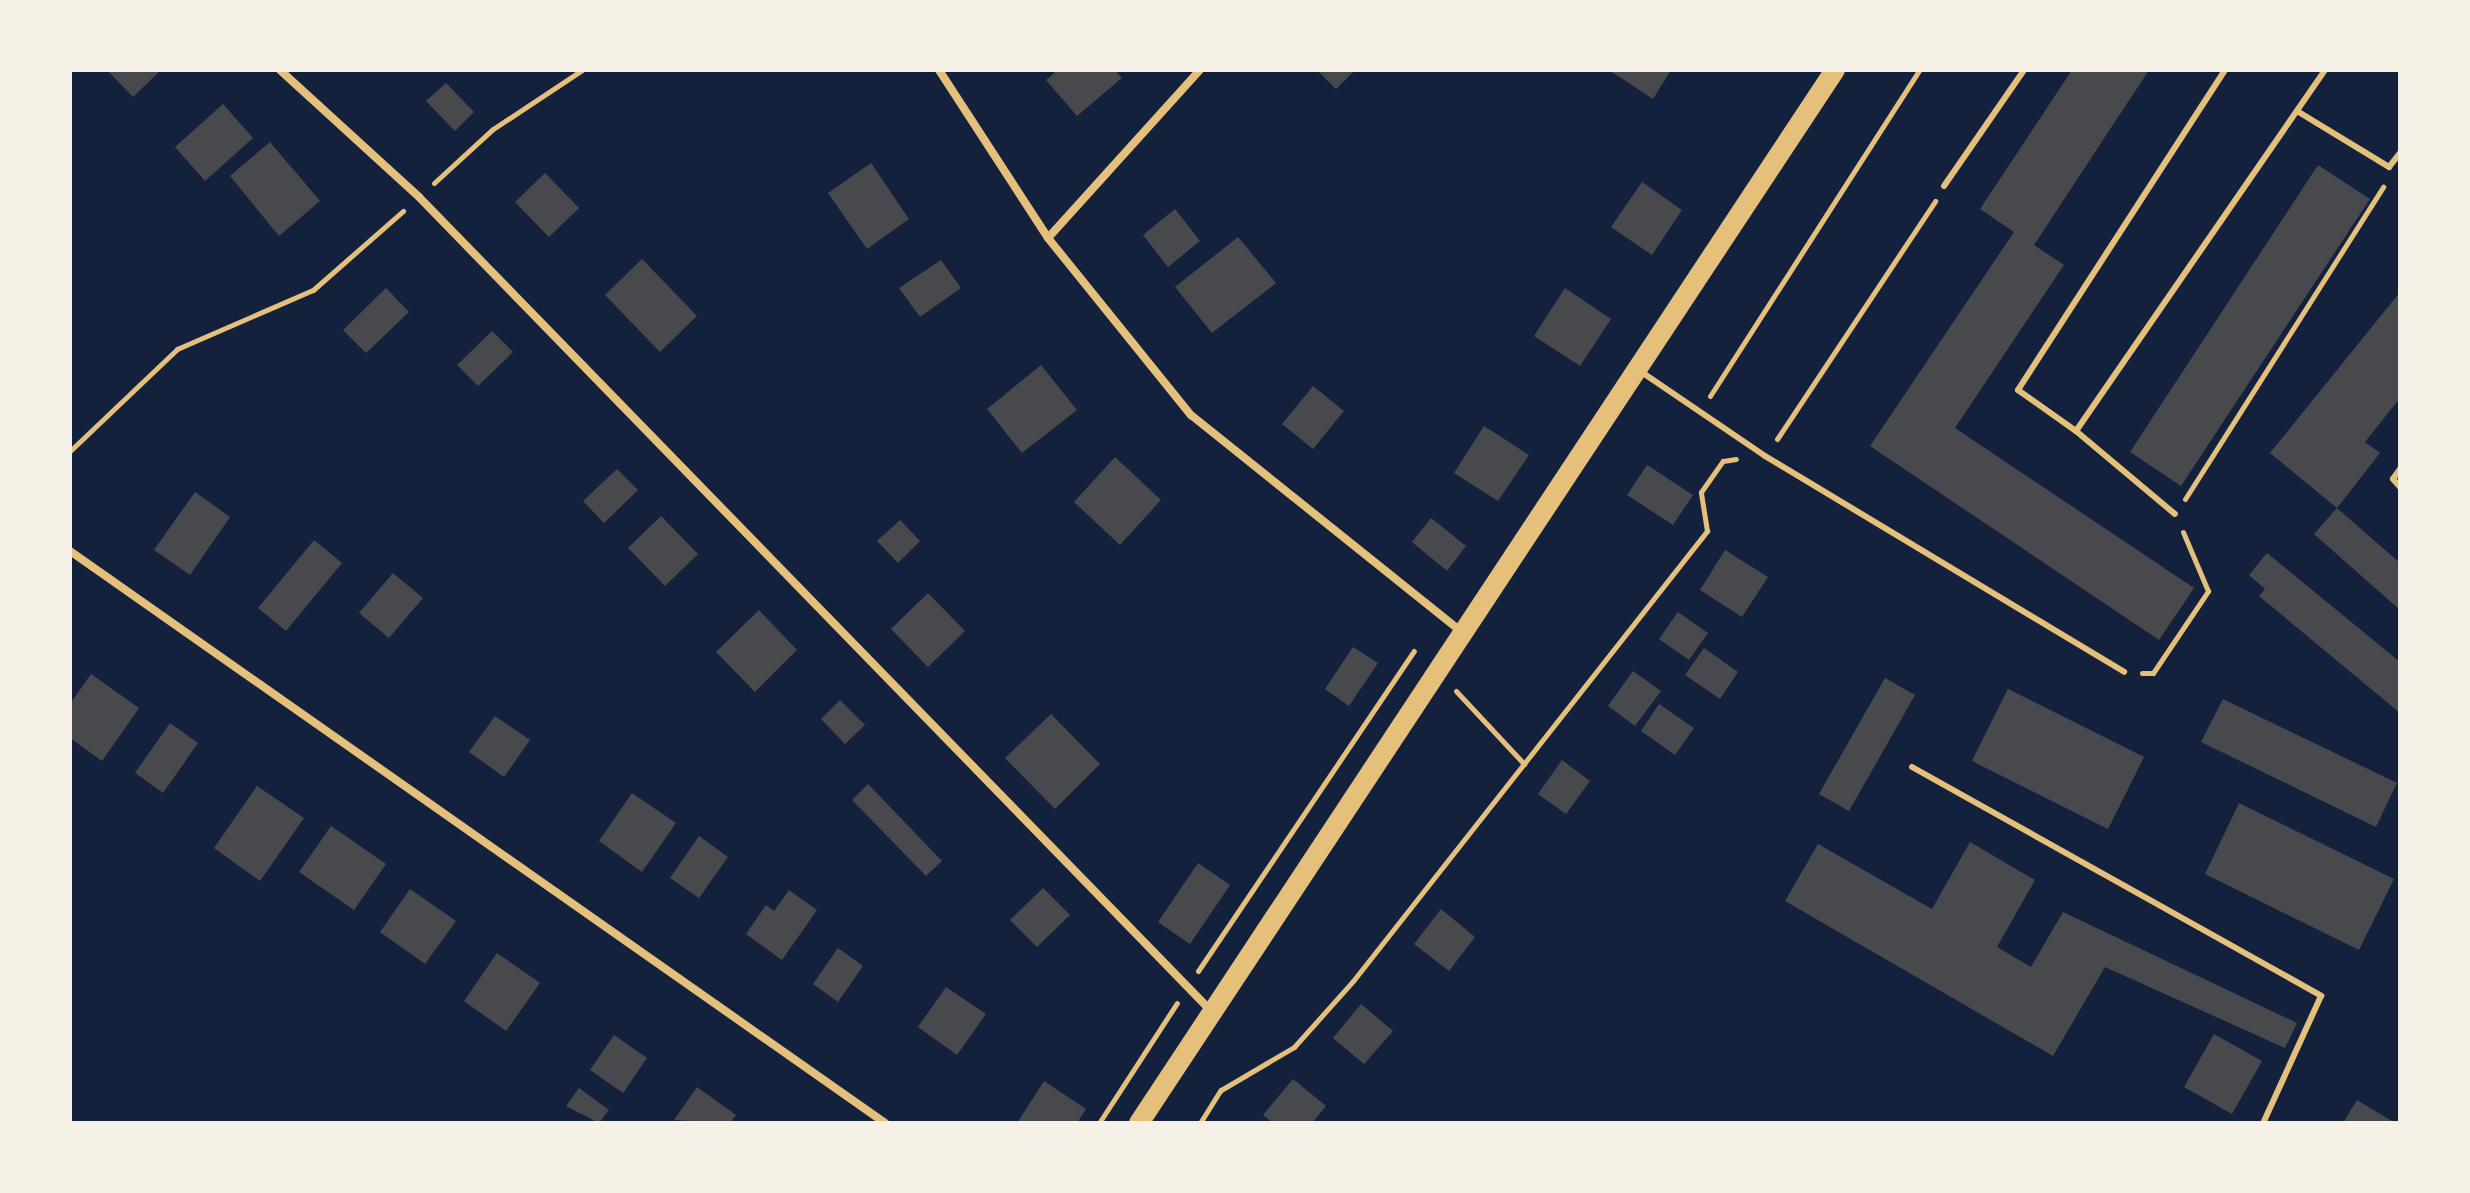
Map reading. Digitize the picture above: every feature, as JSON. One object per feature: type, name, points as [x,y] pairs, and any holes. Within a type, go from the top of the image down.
[{"type":"main road","points":[[1139,1123],[1459,630],[1835,70]]},
{"type":"street","points":[[280,70],[419,197],[1211,1012]]},
{"type":"street","points":[[939,70],[1048,238],[1191,415],[1459,630]]},
{"type":"street","points":[[1048,238],[1200,70]]},
{"type":"street","points":[[70,551],[885,1123]]},
{"type":"lane","points":[[1944,186],[2024,70]]},
{"type":"lane","points":[[2175,514],[2076,431],[2018,390],[2225,70]]},
{"type":"lane","points":[[2076,431],[2325,70]]},
{"type":"lane","points":[[2297,111],[2389,167],[2400,153]]},
{"type":"lane","points":[[1637,369],[1765,456],[2124,672]]},
{"type":"lane","points":[[2400,469],[2393,479],[2400,487]]},
{"type":"lane","points":[[1912,767],[2321,996],[2263,1123]]},
{"type":"path","points":[[70,451],[177,349],[313,290],[493,129],[582,70]]},
{"type":"path","points":[[1700,411],[1919,70]]},
{"type":"path","points":[[2124,672],[2153,673],[2208,591],[2175,514],[2378,203],[2389,167]]},
{"type":"path","points":[[1200,1123],[1221,1090],[1294,1047],[1524,764],[1707,531],[1701,492],[1723,461],[1765,456],[1944,186]]},
{"type":"path","points":[[1409,658],[1477,707],[1524,764]]},
{"type":"building","points":[[107,70],[161,70],[133,97]]},
{"type":"building","points":[[1058,70],[1115,70],[1122,78],[1077,116],[1046,80]]},
{"type":"building","points":[[1317,70],[1355,70],[1336,89]]},
{"type":"building","points":[[1609,70],[1671,70],[1653,99]]},
{"type":"building","points":[[2072,70],[2149,70],[2034,245],[2064,265],[1955,428],[2194,588],[2159,640],[1870,446],[2014,232],[1980,209]]},
{"type":"building","points":[[446,83],[474,112],[455,131],[426,101]]},
{"type":"building","points":[[223,104],[253,138],[205,181],[175,147]]},
{"type":"building","points":[[270,142],[320,201],[279,236],[230,176]]},
{"type":"building","points":[[871,163],[909,219],[867,249],[828,193]]},
{"type":"building","points":[[2318,165],[2370,199],[2181,486],[2130,452]]},
{"type":"building","points":[[545,173],[579,208],[549,237],[515,202]]},
{"type":"building","points":[[1642,182],[1682,210],[1652,255],[1611,227]]},
{"type":"building","points":[[1175,209],[1200,241],[1168,267],[1143,235]]},
{"type":"building","points":[[1238,237],[1276,283],[1212,333],[1175,287]]},
{"type":"building","points":[[642,259],[697,316],[660,352],[605,295]]},
{"type":"building","points":[[941,260],[961,288],[920,317],[899,288]]},
{"type":"building","points":[[386,288],[409,312],[366,353],[343,330]]},
{"type":"building","points":[[1565,288],[1611,319],[1580,366],[1534,336]]},
{"type":"building","points":[[2400,292],[2400,398],[2365,442],[2380,453],[2337,508],[2270,453]]},
{"type":"building","points":[[492,331],[513,352],[478,386],[457,365]]},
{"type":"building","points":[[1041,365],[1077,410],[1022,453],[987,409]]},
{"type":"building","points":[[1313,386],[1344,411],[1313,449],[1282,424]]},
{"type":"building","points":[[1484,426],[1529,455],[1498,501],[1454,473]]},
{"type":"building","points":[[1115,457],[1161,500],[1120,545],[1074,502]]},
{"type":"building","points":[[1647,465],[1693,495],[1673,525],[1627,495]]},
{"type":"building","points":[[617,469],[638,490],[604,523],[583,501]]},
{"type":"building","points":[[195,492],[230,517],[190,575],[154,550]]},
{"type":"building","points":[[2337,508],[2400,563],[2400,610],[2314,534]]},
{"type":"building","points":[[661,516],[698,554],[665,586],[628,548]]},
{"type":"building","points":[[1431,518],[1466,546],[1447,571],[1412,542]]},
{"type":"building","points":[[900,520],[920,541],[898,563],[877,541]]},
{"type":"building","points":[[314,540],[342,563],[286,631],[258,608]]},
{"type":"building","points":[[1725,550],[1768,577],[1742,617],[1700,590]]},
{"type":"building","points":[[2267,553],[2400,662],[2400,713],[2259,596],[2265,589],[2249,575]]},
{"type":"building","points":[[393,573],[423,598],[389,638],[359,613]]},
{"type":"building","points":[[928,593],[965,631],[928,667],[891,629]]},
{"type":"building","points":[[759,610],[797,650],[755,692],[716,652]]},
{"type":"building","points":[[1678,612],[1708,633],[1689,660],[1659,639]]},
{"type":"building","points":[[1353,647],[1378,663],[1349,706],[1325,689]]},
{"type":"building","points":[[1704,648],[1738,672],[1720,699],[1685,675]]},
{"type":"building","points":[[1633,671],[1661,691],[1635,726],[1608,706]]},
{"type":"building","points":[[91,674],[139,708],[102,761],[70,738],[70,704]]},
{"type":"building","points":[[1885,678],[1915,695],[1849,811],[1819,794]]},
{"type":"building","points":[[2008,689],[2144,757],[2108,829],[1972,761]]},
{"type":"building","points":[[2223,699],[2397,783],[2376,827],[2201,742]]},
{"type":"building","points":[[840,700],[865,725],[845,744],[821,719]]},
{"type":"building","points":[[1659,704],[1694,728],[1675,755],[1641,731]]},
{"type":"building","points":[[1051,714],[1100,764],[1055,809],[1005,758]]},
{"type":"building","points":[[495,716],[530,740],[504,777],[469,752]]},
{"type":"building","points":[[170,723],[198,743],[163,793],[135,773]]},
{"type":"building","points":[[1562,760],[1590,781],[1566,814],[1538,794]]},
{"type":"building","points":[[868,784],[942,861],[926,876],[852,800]]},
{"type":"building","points":[[257,786],[304,818],[260,881],[214,848]]},
{"type":"building","points":[[632,793],[676,823],[642,872],[599,841]]},
{"type":"building","points":[[2239,803],[2394,879],[2359,950],[2205,874]]},
{"type":"building","points":[[331,826],[386,864],[354,910],[299,872]]},
{"type":"building","points":[[699,836],[728,857],[699,898],[670,878]]},
{"type":"building","points":[[1970,842],[2035,880],[1997,947],[2031,967],[2063,912],[2297,1023],[2285,1048],[2105,967],[2053,1056],[1785,901],[1818,844],[1932,909]]},
{"type":"building","points":[[1198,863],[1230,885],[1190,944],[1158,922]]},
{"type":"building","points":[[1043,888],[1070,915],[1037,947],[1010,920]]},
{"type":"building","points":[[410,889],[456,921],[425,964],[380,932]]},
{"type":"building","points":[[789,890],[817,910],[782,960],[746,934],[766,905],[774,911]]},
{"type":"building","points":[[1441,909],[1475,937],[1449,971],[1414,944]]},
{"type":"building","points":[[838,948],[863,966],[838,1002],[813,984]]},
{"type":"building","points":[[497,953],[540,983],[506,1031],[464,1001]]},
{"type":"building","points":[[946,987],[986,1014],[957,1055],[918,1027]]},
{"type":"building","points":[[1361,1004],[1393,1031],[1364,1064],[1333,1038]]},
{"type":"building","points":[[2214,1034],[2262,1061],[2232,1114],[2184,1087]]},
{"type":"building","points":[[614,1035],[647,1058],[623,1093],[590,1070]]},
{"type":"building","points":[[1293,1079],[1326,1106],[1312,1123],[1273,1123],[1263,1115]]},
{"type":"building","points":[[1044,1081],[1086,1109],[1077,1123],[1017,1123]]},
{"type":"building","points":[[697,1087],[736,1115],[730,1123],[674,1120]]},
{"type":"building","points":[[579,1088],[609,1110],[599,1123],[566,1106]]},
{"type":"building","points":[[2357,1100],[2395,1123],[2343,1123]]}]
